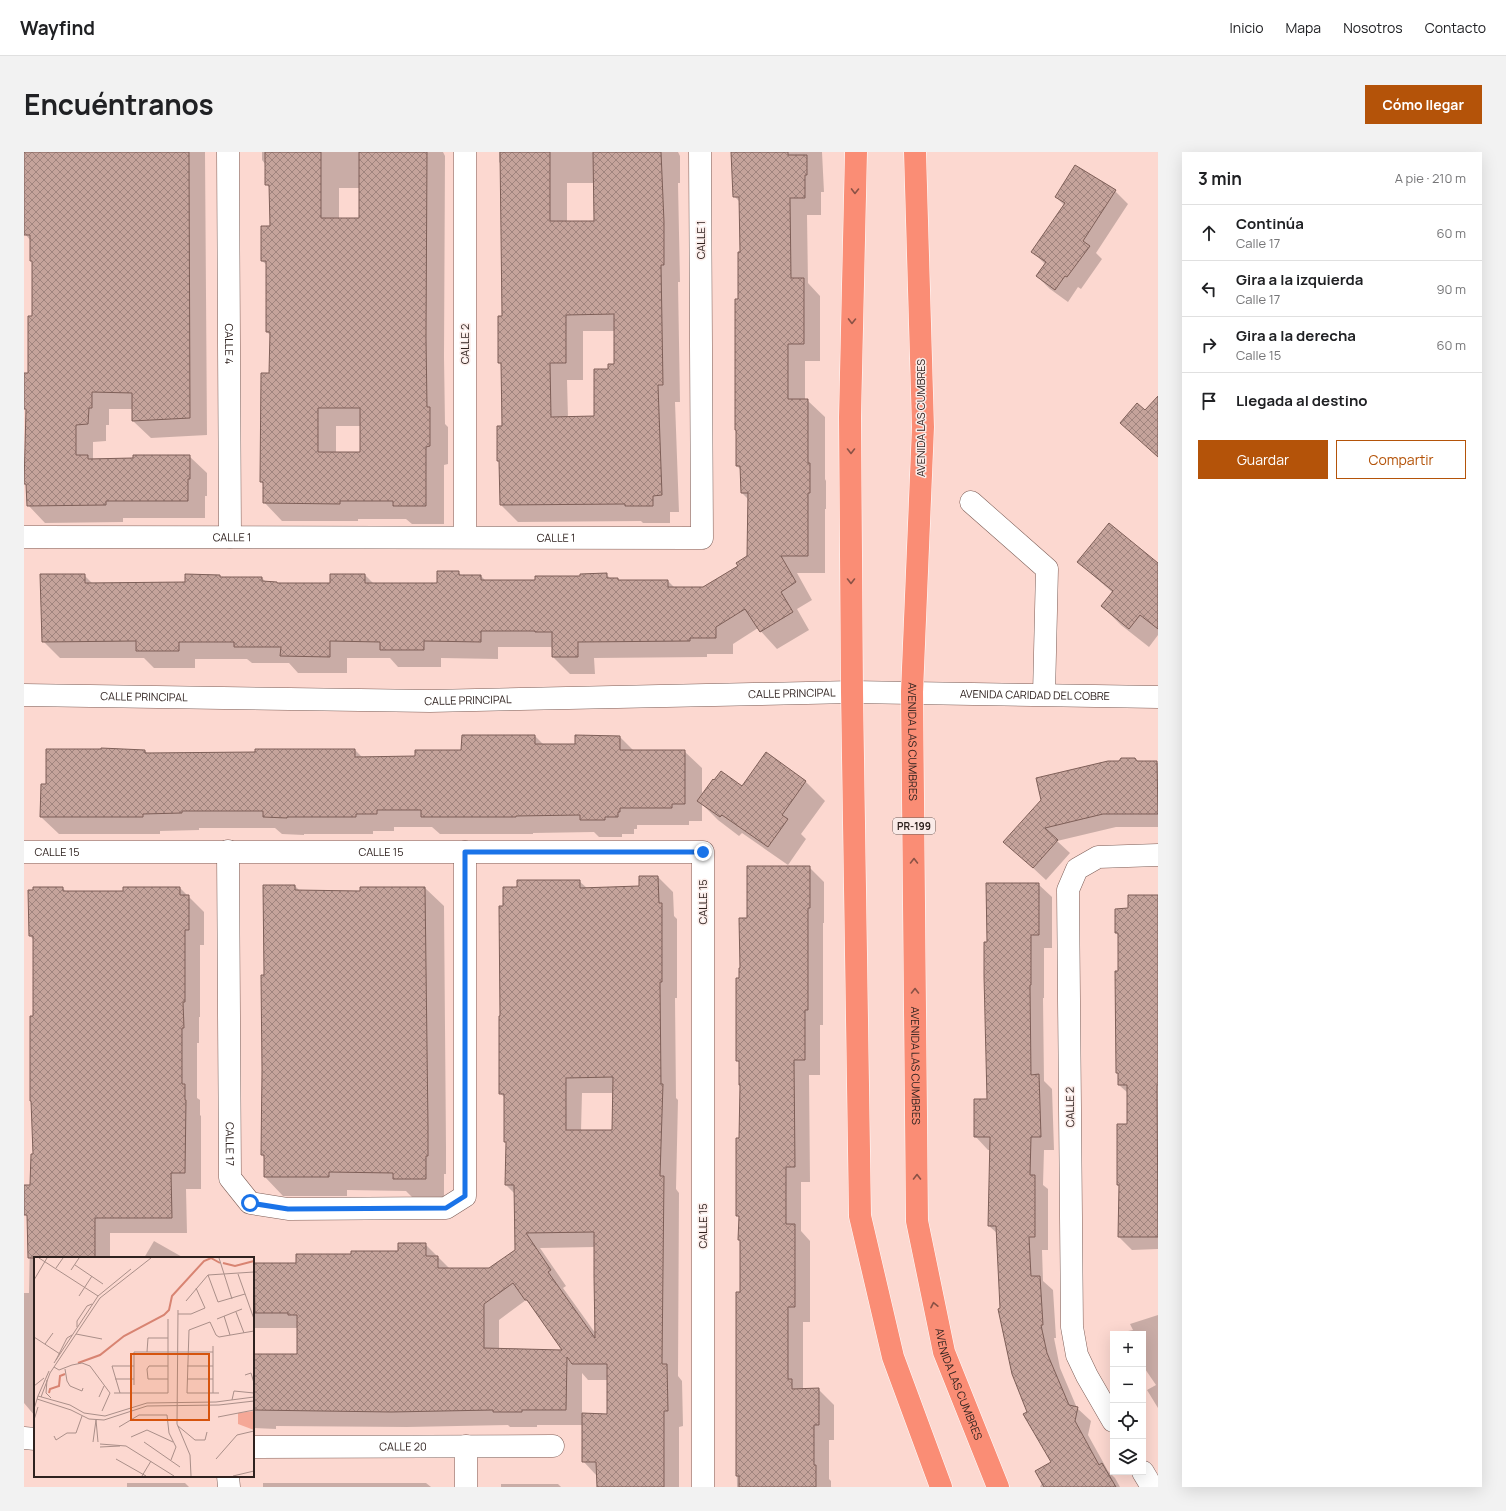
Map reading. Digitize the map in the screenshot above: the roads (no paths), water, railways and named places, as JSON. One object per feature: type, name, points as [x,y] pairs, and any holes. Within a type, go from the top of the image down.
[{"type":"highway","points":[[856,152],[850,417],[852,692],[860,1216],[893,1357],[941,1487]]},
{"type":"highway","name":"AVENIDA LAS CUMBRES","points":[[915,152],[923,427],[912,692],[917,1221],[944,1352],[998,1487]]},
{"type":"street","name":"CALLE 4","points":[[228,152],[230,536]]},
{"type":"street","name":"CALLE 2","points":[[465,152],[465,536]]},
{"type":"street","name":"CALLE 1","points":[[24,536],[465,536],[702,538],[700,152]]},
{"type":"street","points":[[971,502],[1047,569],[1044,694]]},
{"type":"street","name":"CALLE PRINCIPAL","points":[[24,695],[430,701],[912,692]]},
{"type":"street","name":"AVENIDA CARIDAD DEL COBRE","points":[[912,692],[1158,697]]},
{"type":"street","name":"CALLE 17","points":[[228,851],[230,1178],[250,1203],[288,1209],[446,1208],[465,1196],[465,852]]},
{"type":"street","name":"CALLE 15","points":[[24,852],[703,852],[703,1487]]},
{"type":"street","name":"CALLE 2","points":[[1110,1416],[1087,1376],[1077,1355],[1072,1327],[1068,890],[1077,870],[1098,857],[1158,855]]},
{"type":"street","points":[[24,1438],[34,1439]]},
{"type":"street","points":[[466,1446],[466,1487]]},
{"type":"street","name":"CALLE 20","points":[[254,1447],[553,1446]]},
{"type":"street","points":[[1145,1475],[1152,1487]]},
{"type":"street","points":[[228,1477],[229,1487]]}]
